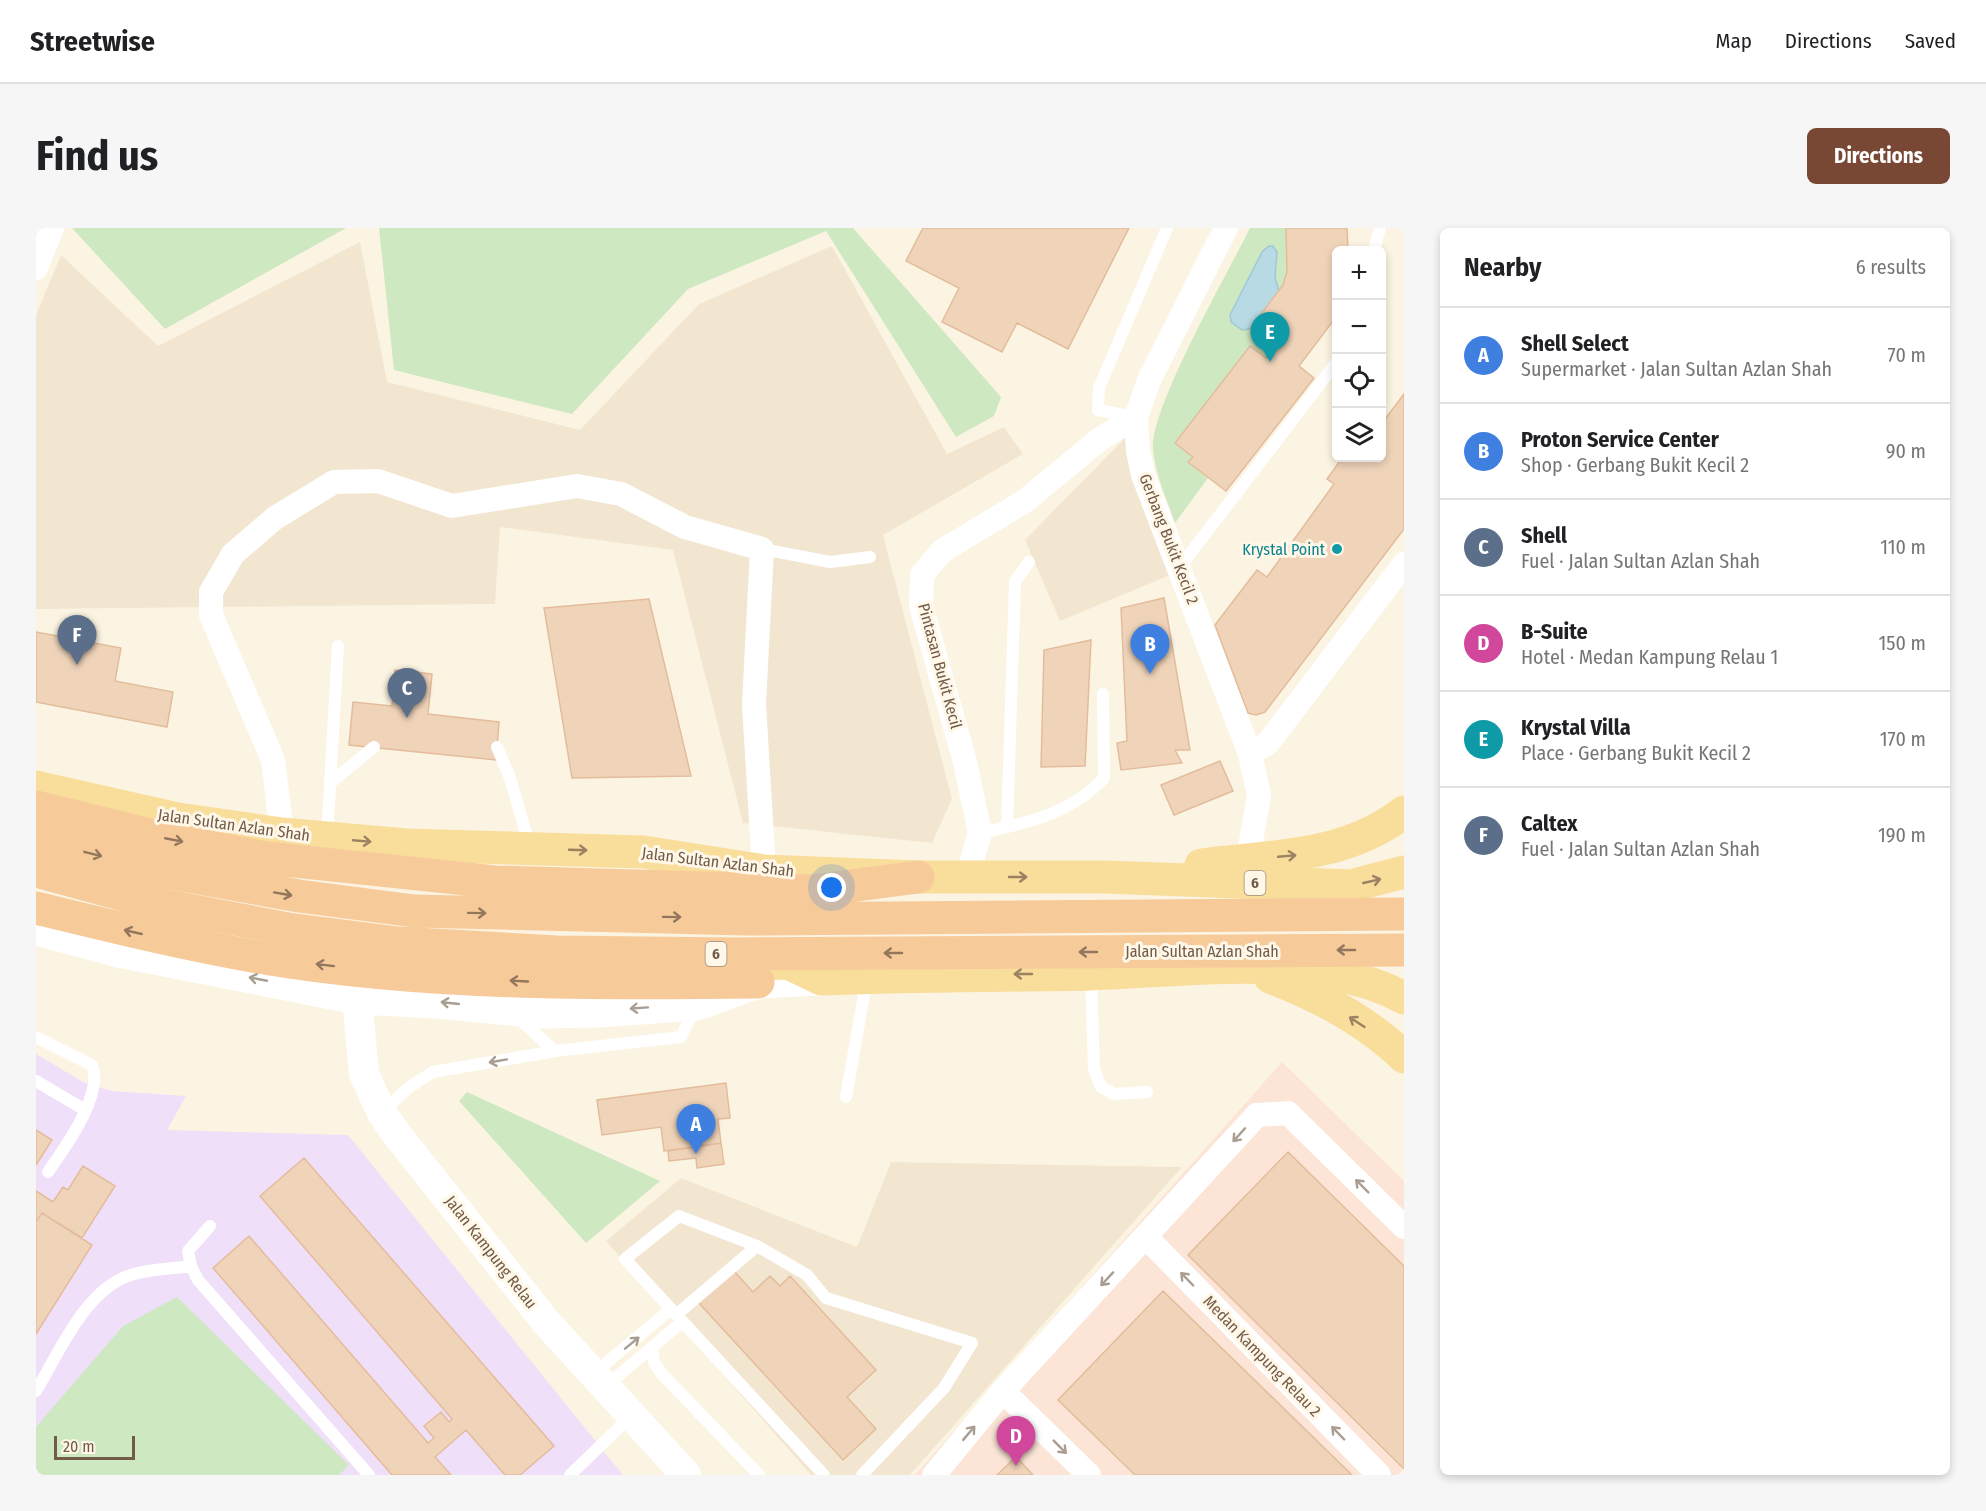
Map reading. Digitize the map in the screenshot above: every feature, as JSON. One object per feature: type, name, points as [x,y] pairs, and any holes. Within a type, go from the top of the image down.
[{"type":"highway","points":[[36,807],[145,834],[266,858],[495,882],[812,891],[918,877]]},
{"type":"highway","name":"6","points":[[36,839],[166,872],[299,896],[414,911],[747,919],[1404,914]]},
{"type":"highway","name":"Jalan Sultan Azlan Shah","points":[[36,871],[157,904],[266,925],[398,943],[432,945],[556,952],[736,954],[1404,950]]},
{"type":"highway","points":[[36,908],[134,932],[259,957],[375,971],[578,984],[758,982]]},
{"type":"main road","name":"Jalan Sultan Azlan Shah","points":[[36,787],[178,819],[282,834],[406,845],[644,852],[764,871],[918,877],[1104,878],[1351,886],[1404,872]]},
{"type":"main road","points":[[1104,878],[1330,849],[1361,838],[1404,812]]},
{"type":"main road","name":"Jalan Sultan Azlan Shah","points":[[36,879],[131,904],[243,927],[372,946],[502,956],[695,964],[788,963],[821,979]]},
{"type":"main road","name":"Jalan Sultan Azlan Shah","points":[[36,929],[119,951],[357,998],[438,1002],[508,1010],[597,1011],[697,1004],[758,982],[867,977],[1091,974],[1167,969],[1318,972],[1346,976],[1389,990],[1404,998]]},
{"type":"main road","points":[[1249,969],[1296,987],[1329,1004],[1389,1042],[1404,1057]]},
{"type":"street","points":[[36,268],[52,228]]},
{"type":"street","name":"Gerbang Bukit Kecil 2","points":[[1226,228],[1150,378],[1136,417],[1138,451],[1143,475],[1250,754],[1258,795],[1248,859]]},
{"type":"street","name":"Pintasan Bukit Kecil","points":[[967,877],[980,833],[965,762],[921,606],[922,575],[942,551],[1025,501],[1100,440],[1136,417]]},
{"type":"street","points":[[282,834],[273,760],[211,615],[211,592],[233,554],[274,518],[334,482],[378,481],[452,506],[577,486],[621,494],[685,527],[762,549],[754,704],[764,871]]},
{"type":"street","points":[[1250,754],[1268,743],[1404,564]]},
{"type":"street","name":"Jalan Kampung Relau","points":[[357,998],[364,1074],[382,1113],[532,1303],[598,1381],[686,1475]]},
{"type":"street","points":[[934,1475],[1003,1391],[1257,1115],[1288,1113],[1404,1227]]},
{"type":"street","name":"Medan Kampung Relau 2","points":[[1146,1237],[1379,1475]]},
{"type":"street","points":[[1003,1391],[1089,1475]]},
{"type":"lane","points":[[1136,417],[1098,410],[1098,388],[1167,228]]},
{"type":"lane","points":[[1375,246],[1380,228]]},
{"type":"lane","points":[[1180,567],[1332,368]]},
{"type":"lane","points":[[762,549],[830,562],[870,557]]},
{"type":"lane","points":[[1007,827],[1015,582],[1029,562]]},
{"type":"lane","points":[[327,838],[338,646]]},
{"type":"lane","points":[[980,833],[1007,827],[1062,809],[1084,798],[1104,778],[1103,694]]},
{"type":"lane","points":[[330,783],[374,747]]},
{"type":"lane","points":[[497,747],[510,778],[530,848]]},
{"type":"lane","points":[[1091,974],[1094,1069],[1101,1087],[1114,1094],[1147,1092]]},
{"type":"lane","points":[[846,1097],[867,977]]},
{"type":"lane","points":[[382,1113],[408,1088],[433,1072],[555,1051],[681,1037],[697,1004]]},
{"type":"lane","points":[[508,1010],[555,1051]]},
{"type":"lane","points":[[36,1037],[92,1065],[96,1075],[95,1086],[85,1110],[48,1172]]},
{"type":"lane","points":[[36,1081],[85,1110]]},
{"type":"lane","points":[[824,1475],[625,1259],[679,1216],[757,1246],[807,1275],[826,1298],[972,1343],[944,1388],[862,1475]]},
{"type":"lane","points":[[210,1226],[188,1251],[190,1266],[198,1280],[369,1475]]},
{"type":"lane","points":[[598,1381],[757,1246]]},
{"type":"lane","points":[[36,1391],[91,1302],[106,1287],[130,1275],[190,1266]]},
{"type":"lane","points":[[598,1381],[652,1347],[676,1316]]},
{"type":"lane","points":[[652,1347],[654,1362],[661,1373],[759,1475]]},
{"type":"lane","points":[[570,1475],[631,1416]]},
{"type":"shaded area","points":[[360,242],[387,382],[580,430],[699,304],[832,246],[947,454],[1004,427],[1023,454],[883,535],[952,799],[932,843],[743,823],[673,550],[500,527],[495,604],[36,609],[36,315],[61,255],[158,346]]},
{"type":"shaded area","points":[[1126,437],[1175,573],[1060,621],[1025,540]]},
{"type":"shaded area","points":[[36,1054],[83,1082],[112,1091],[186,1096],[167,1130],[348,1135],[623,1475],[36,1475]]},
{"type":"shaded area","points":[[1282,1062],[1404,1181],[1404,1475],[915,1475]]},
{"type":"shaded area","points":[[891,1162],[1182,1167],[910,1475],[811,1475],[606,1241],[681,1178],[857,1247]]},
{"type":"green space","points":[[72,228],[346,228],[165,329]]},
{"type":"green space","points":[[379,228],[853,228],[1001,397],[994,416],[956,437],[826,231],[688,289],[572,414],[394,370]]},
{"type":"green space","points":[[1250,228],[1286,228],[1287,272],[1283,285],[1250,329],[1264,341],[1262,345],[1271,352],[1266,358],[1250,347],[1175,443],[1193,457],[1189,463],[1208,478],[1175,523],[1156,468],[1153,449],[1155,429],[1192,339]]},
{"type":"green space","points":[[467,1092],[660,1181],[586,1243],[459,1101]]},
{"type":"green space","points":[[177,1297],[349,1465],[339,1475],[36,1475],[36,1427],[123,1326]]},
{"type":"water","points":[[1269,246],[1273,246],[1277,252],[1275,277],[1279,291],[1250,329],[1242,330],[1231,322],[1230,315],[1262,252]]},
{"type":"building","points":[[923,228],[1129,228],[1068,349],[1017,323],[1002,352],[942,322],[959,288],[906,261]]},
{"type":"building","points":[[1286,228],[1347,228],[1348,246],[1332,246],[1332,322],[1299,366],[1314,378],[1226,491],[1188,462],[1193,457],[1175,443],[1250,346],[1266,358],[1271,352],[1262,344],[1264,341],[1250,329],[1283,285],[1287,272]]},
{"type":"building","name":"Krystal Point","points":[[1404,394],[1404,529],[1265,712],[1256,715],[1248,713],[1215,625],[1257,570],[1267,577],[1334,484],[1327,479],[1339,462],[1386,462],[1386,418]]},
{"type":"building","points":[[1164,598],[1190,750],[1175,750],[1182,763],[1121,770],[1117,743],[1127,741],[1121,608]]},
{"type":"building","points":[[649,599],[691,776],[572,778],[544,608]]},
{"type":"building","points":[[36,632],[121,648],[115,681],[173,692],[167,727],[36,702]]},
{"type":"building","points":[[1091,640],[1085,766],[1041,767],[1044,650]]},
{"type":"building","points":[[395,670],[432,674],[428,714],[499,722],[496,760],[349,745],[353,702],[392,706]]},
{"type":"building","points":[[1220,761],[1233,791],[1174,815],[1161,785]]},
{"type":"building","points":[[726,1083],[730,1118],[718,1119],[721,1143],[664,1151],[661,1127],[602,1135],[597,1100]]},
{"type":"building","points":[[36,1130],[52,1140],[36,1165]]},
{"type":"building","points":[[721,1143],[724,1164],[697,1168],[696,1158],[669,1161],[668,1151]]},
{"type":"building","points":[[1288,1152],[1404,1266],[1404,1469],[1188,1255]]},
{"type":"building","points":[[304,1158],[554,1446],[520,1475],[505,1475],[466,1430],[435,1457],[451,1475],[392,1475],[213,1268],[249,1236],[428,1443],[434,1438],[424,1426],[441,1412],[449,1422],[452,1419],[260,1196]]},
{"type":"building","points":[[83,1166],[115,1186],[82,1238],[42,1213],[36,1222],[36,1191],[53,1202],[63,1187],[68,1190]]},
{"type":"building","points":[[42,1213],[92,1245],[36,1334],[36,1222]]},
{"type":"building","points":[[733,1270],[753,1292],[770,1276],[780,1286],[790,1276],[876,1370],[847,1397],[876,1429],[843,1460],[698,1302]]},
{"type":"building","points":[[1163,1291],[1352,1475],[1135,1475],[1058,1400]]},
{"type":"building","points":[[1016,1457],[1033,1475],[997,1475]]},
{"type":"place","name":"Krystal Villa","points":[[1270,362]]},
{"type":"place","name":"Krystal Point","points":[[1337,549]]},
{"type":"place","name":"Caltex","points":[[77,665]]},
{"type":"place","name":"Proton Service Center","points":[[1150,674]]},
{"type":"place","name":"Shell","points":[[407,718]]},
{"type":"place","name":"Shell Select","points":[[696,1154]]},
{"type":"place","name":"B-Suite","points":[[1016,1466]]}]
